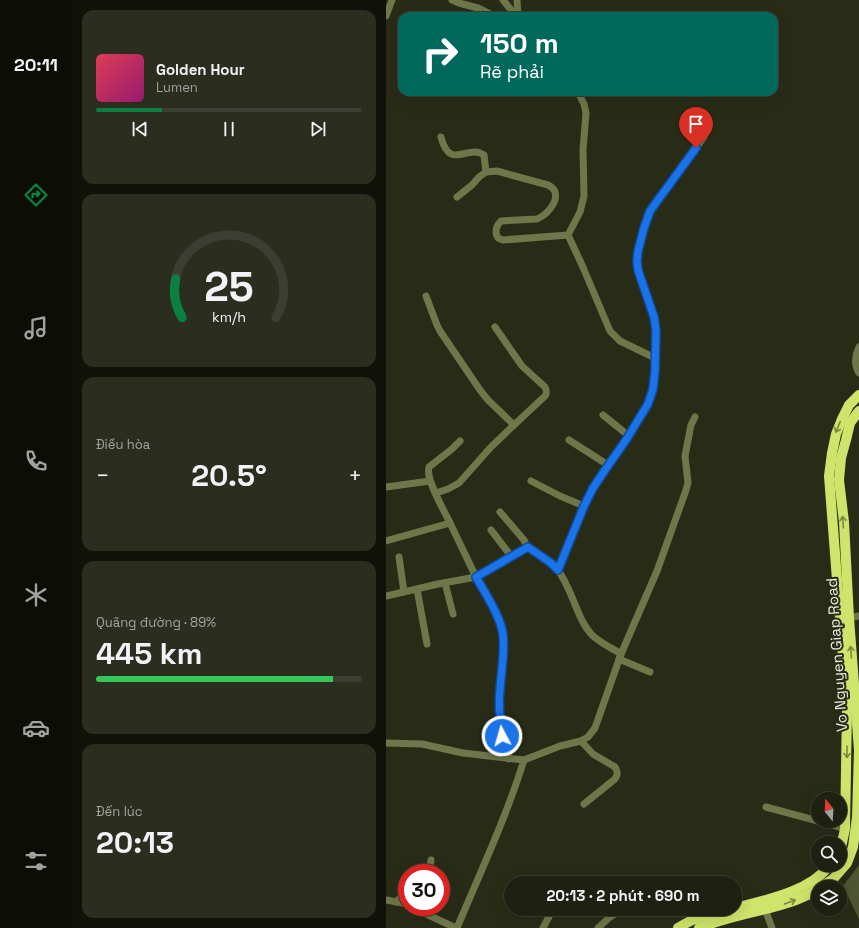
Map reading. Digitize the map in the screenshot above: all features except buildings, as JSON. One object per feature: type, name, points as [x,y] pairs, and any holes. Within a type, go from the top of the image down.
[{"type":"highway","name":"Vo Nguyen Giap Road","points":[[831,880],[847,863],[853,847],[853,831],[847,709],[849,618],[829,476],[836,434],[849,405],[859,395]]},
{"type":"highway","name":"Vo Nguyen Giap Road","points":[[847,841],[853,831],[858,817],[859,750],[849,618],[844,522],[839,480],[841,458],[850,424],[859,411]]},
{"type":"highway","points":[[742,907],[782,896],[811,882],[823,872]]},
{"type":"highway","points":[[699,928],[778,906],[811,893]]},
{"type":"highway","points":[[678,928],[700,916]]},
{"type":"street","points":[[386,16],[392,0]]},
{"type":"street","points":[[452,0],[486,12]]},
{"type":"street","points":[[503,0],[514,12]]},
{"type":"street","points":[[517,0],[517,12]]},
{"type":"street","points":[[568,236],[580,212],[584,196],[582,150],[586,113],[580,96]]},
{"type":"street","points":[[441,137],[447,151],[452,155],[456,156],[474,151],[480,152],[484,155],[486,172]]},
{"type":"street","points":[[558,570],[584,506],[593,488],[629,436],[648,404],[653,389],[657,337],[656,324],[638,270],[638,251],[650,211],[704,137]]},
{"type":"street","points":[[457,196],[486,172],[497,171],[548,185],[555,192],[555,199],[549,211],[541,217],[533,219],[503,220],[499,222],[497,226],[496,235],[498,239],[503,240],[568,236]]},
{"type":"street","points":[[568,236],[610,331],[620,341],[655,358]]},
{"type":"street","points":[[426,296],[440,331],[480,390],[514,425]]},
{"type":"street","points":[[436,493],[459,483],[477,462],[545,396],[547,390],[545,387],[522,366],[495,327]]},
{"type":"street","points":[[859,347],[856,354],[857,369],[859,373]]},
{"type":"street","points":[[603,415],[629,436]]},
{"type":"street","points":[[386,743],[422,744],[463,754],[524,760],[560,746],[582,741],[588,737],[595,728],[620,656],[657,571],[685,493],[688,483],[685,456],[691,426],[695,417]]},
{"type":"street","points":[[569,440],[608,465]]},
{"type":"street","points":[[460,441],[429,467],[428,470],[430,481],[476,577],[495,612],[503,634],[503,664],[499,692],[500,722],[502,736],[509,759]]},
{"type":"street","points":[[386,487],[430,481]]},
{"type":"street","points":[[531,481],[584,506]]},
{"type":"street","points":[[500,512],[524,540],[528,547],[551,563],[558,570],[580,615],[592,635],[620,656],[650,672]]},
{"type":"street","points":[[386,541],[450,523]]},
{"type":"street","points":[[492,530],[511,556]]},
{"type":"street","points":[[386,596],[476,577],[528,547]]},
{"type":"street","points":[[399,557],[404,592]]},
{"type":"street","points":[[445,583],[453,614]]},
{"type":"street","points":[[417,589],[427,644]]},
{"type":"street","points":[[582,741],[592,754],[615,767],[618,774],[615,779],[584,804]]},
{"type":"street","points":[[430,916],[456,928],[501,824],[524,760]]},
{"type":"street","points":[[766,807],[811,819]]},
{"type":"street","points":[[842,828],[853,831]]},
{"type":"street","points":[[431,860],[431,864]]},
{"type":"street","points":[[386,900],[396,902]]},
{"type":"street","points":[[764,909],[772,928]]},
{"type":"street","points":[[543,928],[549,916]]},
{"type":"street","points":[[598,928],[612,916]]},
{"type":"green space","points":[[859,865],[859,919],[847,894],[847,881]]},
{"type":"route","points":[[502,736],[499,692],[503,664],[503,634],[495,612],[476,577],[528,547],[551,563],[558,570],[584,506],[593,488],[626,440],[648,404],[653,389],[655,371],[656,330],[654,317],[638,270],[637,256],[647,217],[653,205],[696,148]]}]
